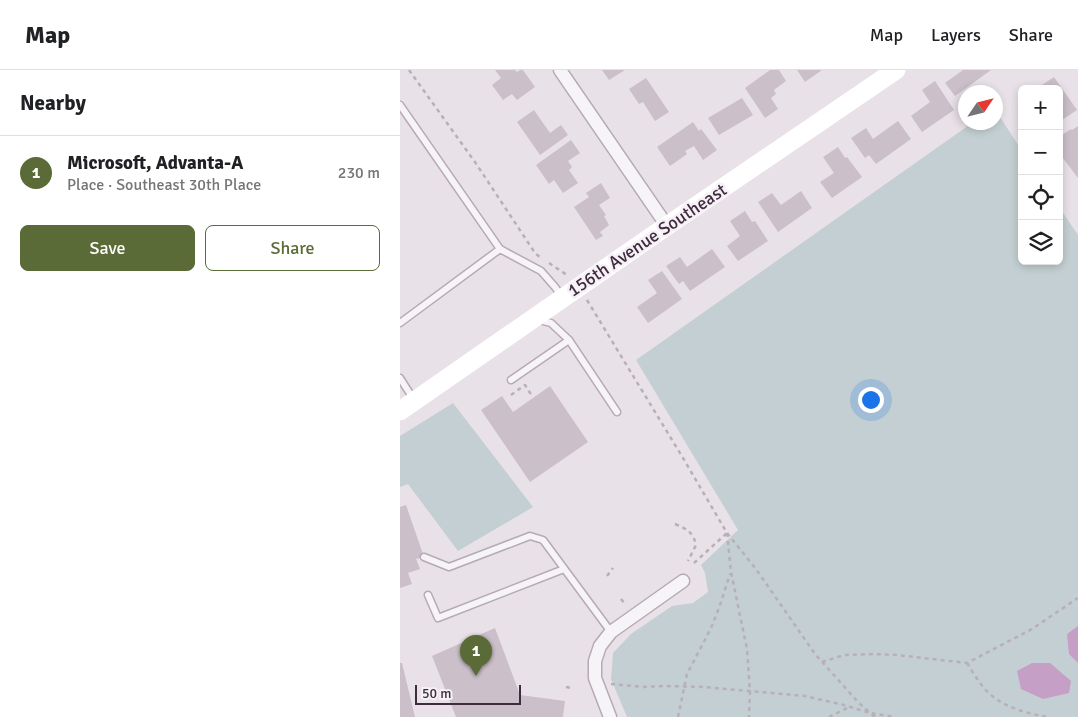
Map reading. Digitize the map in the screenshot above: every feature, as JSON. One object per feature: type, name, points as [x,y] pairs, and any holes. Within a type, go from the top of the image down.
[{"type":"street","points":[[560,70],[667,226]]},
{"type":"street","name":"156th Avenue Southeast","points":[[407,406],[896,70]]},
{"type":"street","points":[[610,717],[595,678],[595,662],[600,646],[612,632],[683,581]]},
{"type":"lane","points":[[400,105],[500,250],[541,271],[563,298]]},
{"type":"lane","points":[[400,323],[500,250]]},
{"type":"lane","points":[[532,319],[551,322],[569,340],[617,412]]},
{"type":"lane","points":[[511,380],[569,340]]},
{"type":"lane","points":[[400,378],[407,406]]},
{"type":"lane","points":[[424,556],[449,567],[530,536],[543,540],[612,632]]},
{"type":"lane","points":[[428,595],[438,618],[564,570]]},
{"type":"path","points":[[409,70],[477,165],[535,253],[571,276]]},
{"type":"path","points":[[584,296],[727,533],[756,569],[822,662],[858,702],[875,717]]},
{"type":"path","points":[[511,395],[525,386],[532,396]]},
{"type":"path","points":[[675,524],[687,529],[694,538],[696,545],[688,561]]},
{"type":"path","points":[[694,563],[727,533]]},
{"type":"path","points":[[727,533],[731,572],[748,648],[749,717]]},
{"type":"path","points":[[607,576],[613,568]]},
{"type":"path","points":[[678,717],[684,686],[691,666],[711,628],[731,572]]},
{"type":"path","points":[[822,662],[844,655],[872,654],[967,663],[1032,629],[1078,598]]},
{"type":"path","points":[[622,599],[625,604]]},
{"type":"path","points":[[967,663],[986,690],[993,696],[1020,711],[1047,717]]},
{"type":"path","points":[[609,684],[643,687],[684,686],[805,696],[895,717]]},
{"type":"path","points":[[566,688],[571,688]]},
{"type":"path","points":[[829,717],[850,707]]},
{"type":"shaded area","points":[[1003,122],[1018,145],[1018,265],[1063,265],[1063,213],[1078,235],[1078,717],[627,717],[611,679],[613,653],[631,634],[672,606],[693,603],[708,592],[705,573],[701,565],[738,530],[636,360],[962,130],[1003,130]]},
{"type":"shaded area","points":[[453,403],[533,507],[458,551],[408,484],[400,487],[400,436]]},
{"type":"shaded area","points":[[1078,626],[1078,663],[1069,654],[1067,634]]},
{"type":"shaded area","points":[[1032,663],[1050,663],[1071,681],[1069,693],[1043,699],[1021,689],[1017,671]]},
{"type":"building","points":[[495,70],[515,70],[517,72],[523,70],[535,87],[517,100],[512,94],[503,100],[492,85],[501,78]]},
{"type":"building","points":[[602,70],[625,70],[609,80]]},
{"type":"building","points":[[770,70],[779,70],[786,81],[774,90],[776,94],[771,98],[778,109],[765,118],[745,88]]},
{"type":"building","points":[[797,70],[822,70],[805,82]]},
{"type":"building","points":[[963,70],[991,70],[970,85],[958,85],[958,94],[955,96],[945,83]]},
{"type":"building","points":[[1054,77],[1060,85],[1042,85]]},
{"type":"building","points":[[646,78],[669,112],[655,121],[643,102],[639,104],[629,89]]},
{"type":"building","points":[[935,81],[954,110],[922,132],[911,116],[930,102],[922,90]]},
{"type":"building","points":[[1063,90],[1077,110],[1063,119]]},
{"type":"building","points":[[742,98],[753,115],[719,135],[708,118]]},
{"type":"building","points":[[534,110],[550,133],[561,125],[568,135],[540,155],[517,122]]},
{"type":"building","points":[[898,121],[911,139],[876,164],[869,155],[865,158],[851,138],[866,128],[873,139]]},
{"type":"building","points":[[693,122],[699,131],[701,129],[717,150],[703,160],[694,146],[685,151],[687,154],[670,166],[657,147]]},
{"type":"building","points":[[1078,126],[1078,178],[1063,158],[1063,134]]},
{"type":"building","points":[[571,140],[580,153],[568,161],[572,167],[569,170],[578,183],[563,193],[554,180],[549,184],[536,165]]},
{"type":"building","points":[[838,147],[862,177],[832,198],[820,182],[834,173],[823,157]]},
{"type":"building","points":[[601,183],[610,198],[599,205],[606,215],[604,216],[609,225],[600,232],[603,236],[596,240],[574,207],[589,197],[586,193]]},
{"type":"building","points":[[801,191],[812,208],[778,232],[758,202],[772,193],[781,205]]},
{"type":"building","points":[[745,211],[752,222],[755,221],[768,241],[738,261],[727,246],[740,236],[730,221]]},
{"type":"building","points":[[712,249],[725,267],[690,291],[683,281],[679,284],[666,266],[680,257],[687,267]]},
{"type":"building","points":[[662,271],[682,299],[648,323],[637,307],[657,293],[648,280]]},
{"type":"building","points":[[550,386],[588,442],[530,482],[481,410],[502,396],[513,412]]},
{"type":"building","points":[[406,505],[424,557],[416,559],[420,569],[408,573],[412,584],[400,588],[400,507]]},
{"type":"building","points":[[495,628],[520,695],[565,701],[563,717],[456,717],[432,656]]},
{"type":"building","points":[[400,663],[402,663],[415,717],[400,717]]},
{"type":"place","name":"Microsoft, Advanta-A","points":[[476,676]]}]
